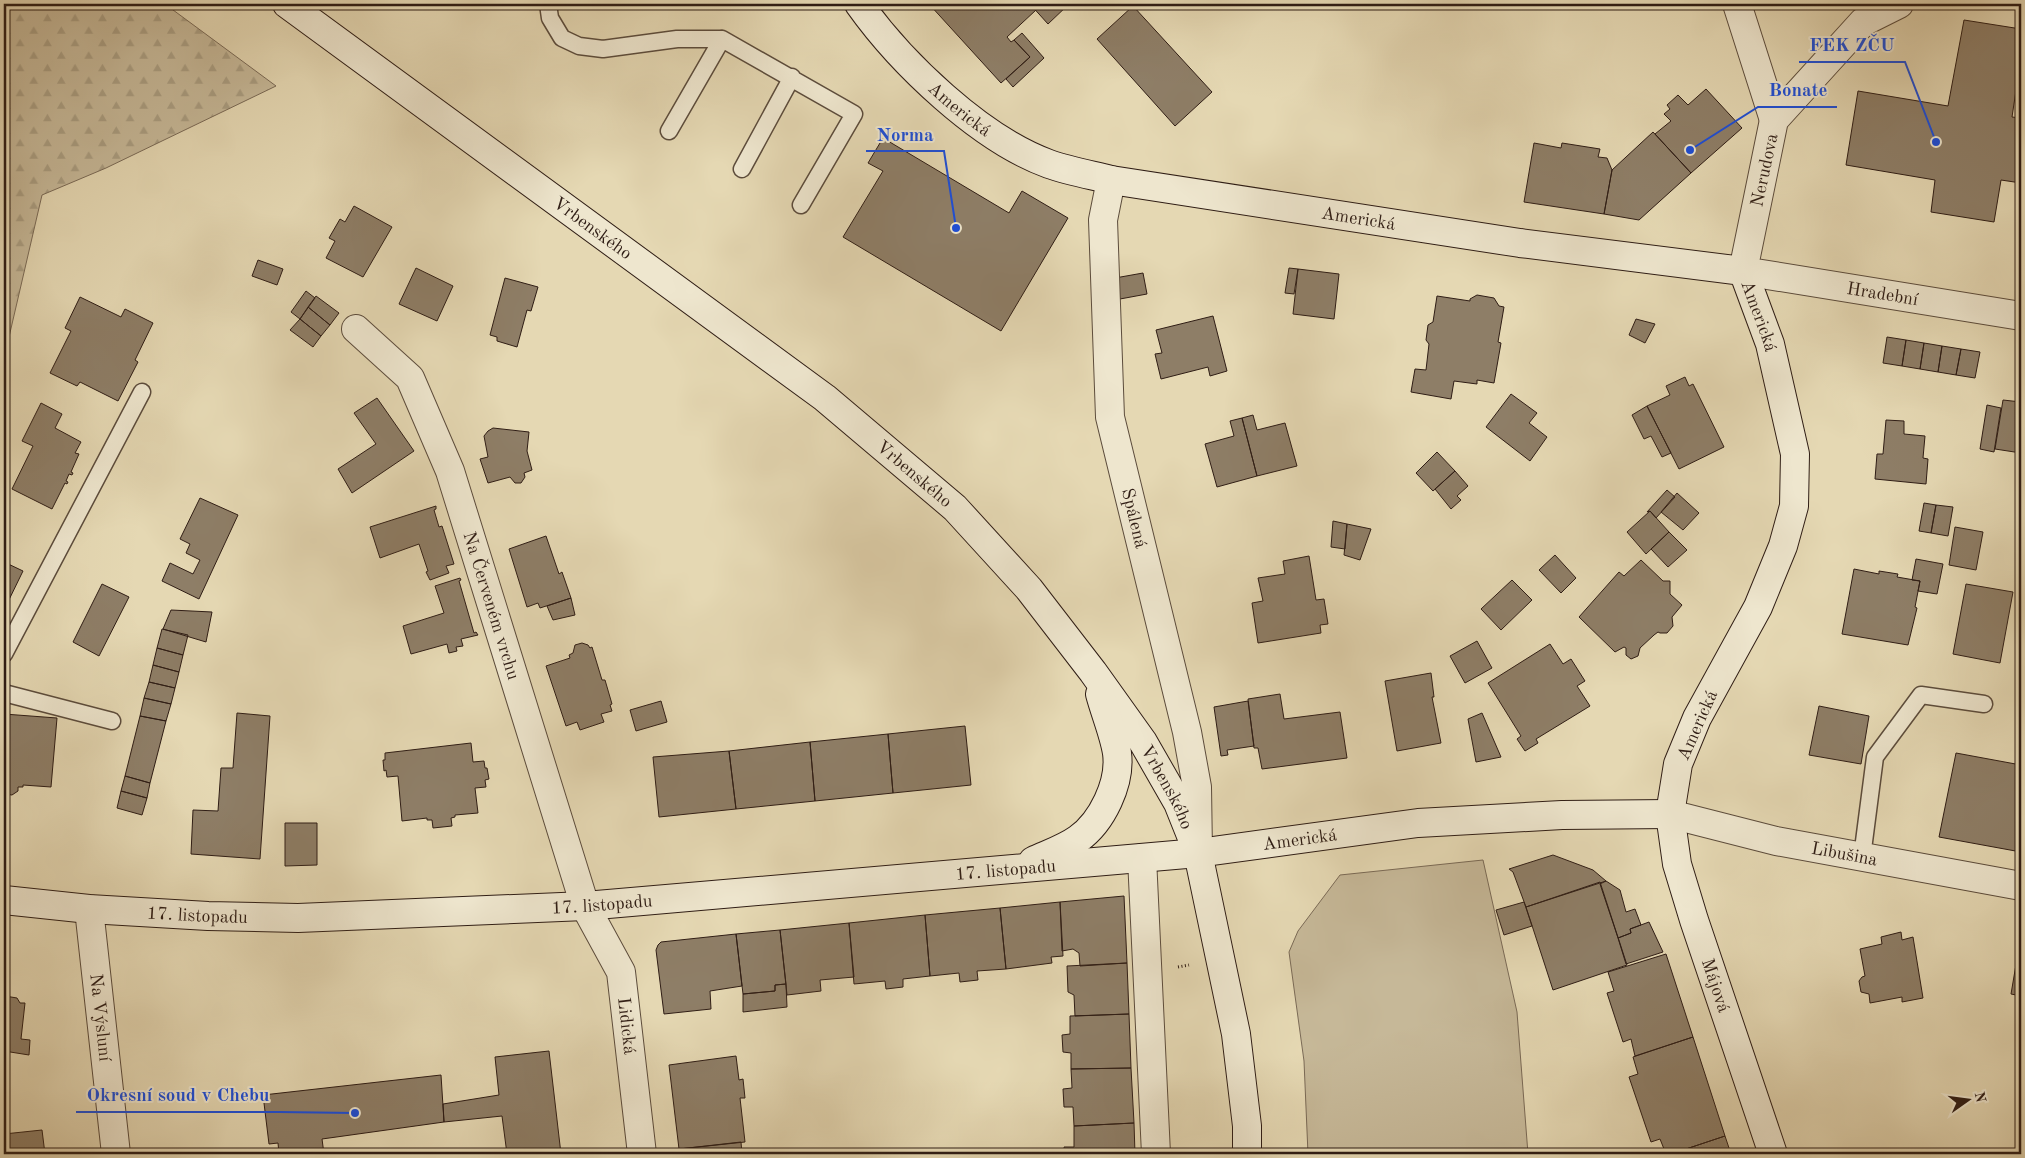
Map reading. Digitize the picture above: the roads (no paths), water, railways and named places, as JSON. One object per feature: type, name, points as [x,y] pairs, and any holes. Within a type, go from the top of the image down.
[{"type":"street","name":"Vrbenského","points":[[287,4],[825,398],[955,508],[1029,589],[1094,673],[1143,742],[1178,802],[1198,853],[1236,1034],[1247,1126],[1247,1154]]},
{"type":"street","name":"Americká","points":[[859,4],[874,25],[930,85],[999,139],[1048,164],[1111,180],[1520,242],[1742,271],[1770,344],[1795,454],[1794,506],[1783,546],[1758,607],[1697,718],[1678,764],[1670,814],[1562,815],[1418,823],[1198,853]]},
{"type":"street","points":[[1737,4],[1774,120]]},
{"type":"street","name":"Nerudova","points":[[1742,271],[1774,120],[1863,22],[1898,4]]},
{"type":"street","name":"Spálená","points":[[1111,180],[1103,220],[1110,417],[1187,732],[1197,787],[1198,853]]},
{"type":"street","name":"Hradební","points":[[1742,271],[2021,316]]},
{"type":"street","name":"Na Červeném vrchu","points":[[356,329],[410,378],[450,472],[585,906]]},
{"type":"street","points":[[1004,870],[1052,853],[1079,838],[1099,816],[1107,801],[1115,778],[1117,753],[1094,673]]},
{"type":"street","name":"Libušina","points":[[1670,814],[1776,841],[2021,886]]},
{"type":"street","name":"Májová","points":[[1670,814],[1677,864],[1773,1154]]},
{"type":"street","name":"17. listopadu","points":[[4,900],[89,909],[208,916],[298,918],[585,906],[1198,853]]},
{"type":"street","points":[[1142,858],[1156,1154]]},
{"type":"street","name":"Lidická","points":[[585,906],[621,972],[642,1154]]},
{"type":"street","name":"Na Výsluní","points":[[89,909],[116,1154]]},
{"type":"lane","points":[[548,4],[550,18],[562,38],[579,46],[603,49],[677,40],[722,39],[854,114],[801,204]]},
{"type":"lane","points":[[670,130],[722,39]]},
{"type":"lane","points":[[742,169],[792,78]]},
{"type":"lane","points":[[4,654],[142,392]]},
{"type":"lane","points":[[4,693],[112,722]]},
{"type":"lane","points":[[1862,857],[1875,757],[1910,708],[1921,695],[1984,704]]},
{"type":"place","name":"FEK ZČU","points":[[1936,142]]},
{"type":"place","name":"Bonate","points":[[1690,150]]},
{"type":"place","name":"Norma","points":[[956,228]]},
{"type":"place","name":"Okresní soud v Chebu","points":[[355,1113]]}]
